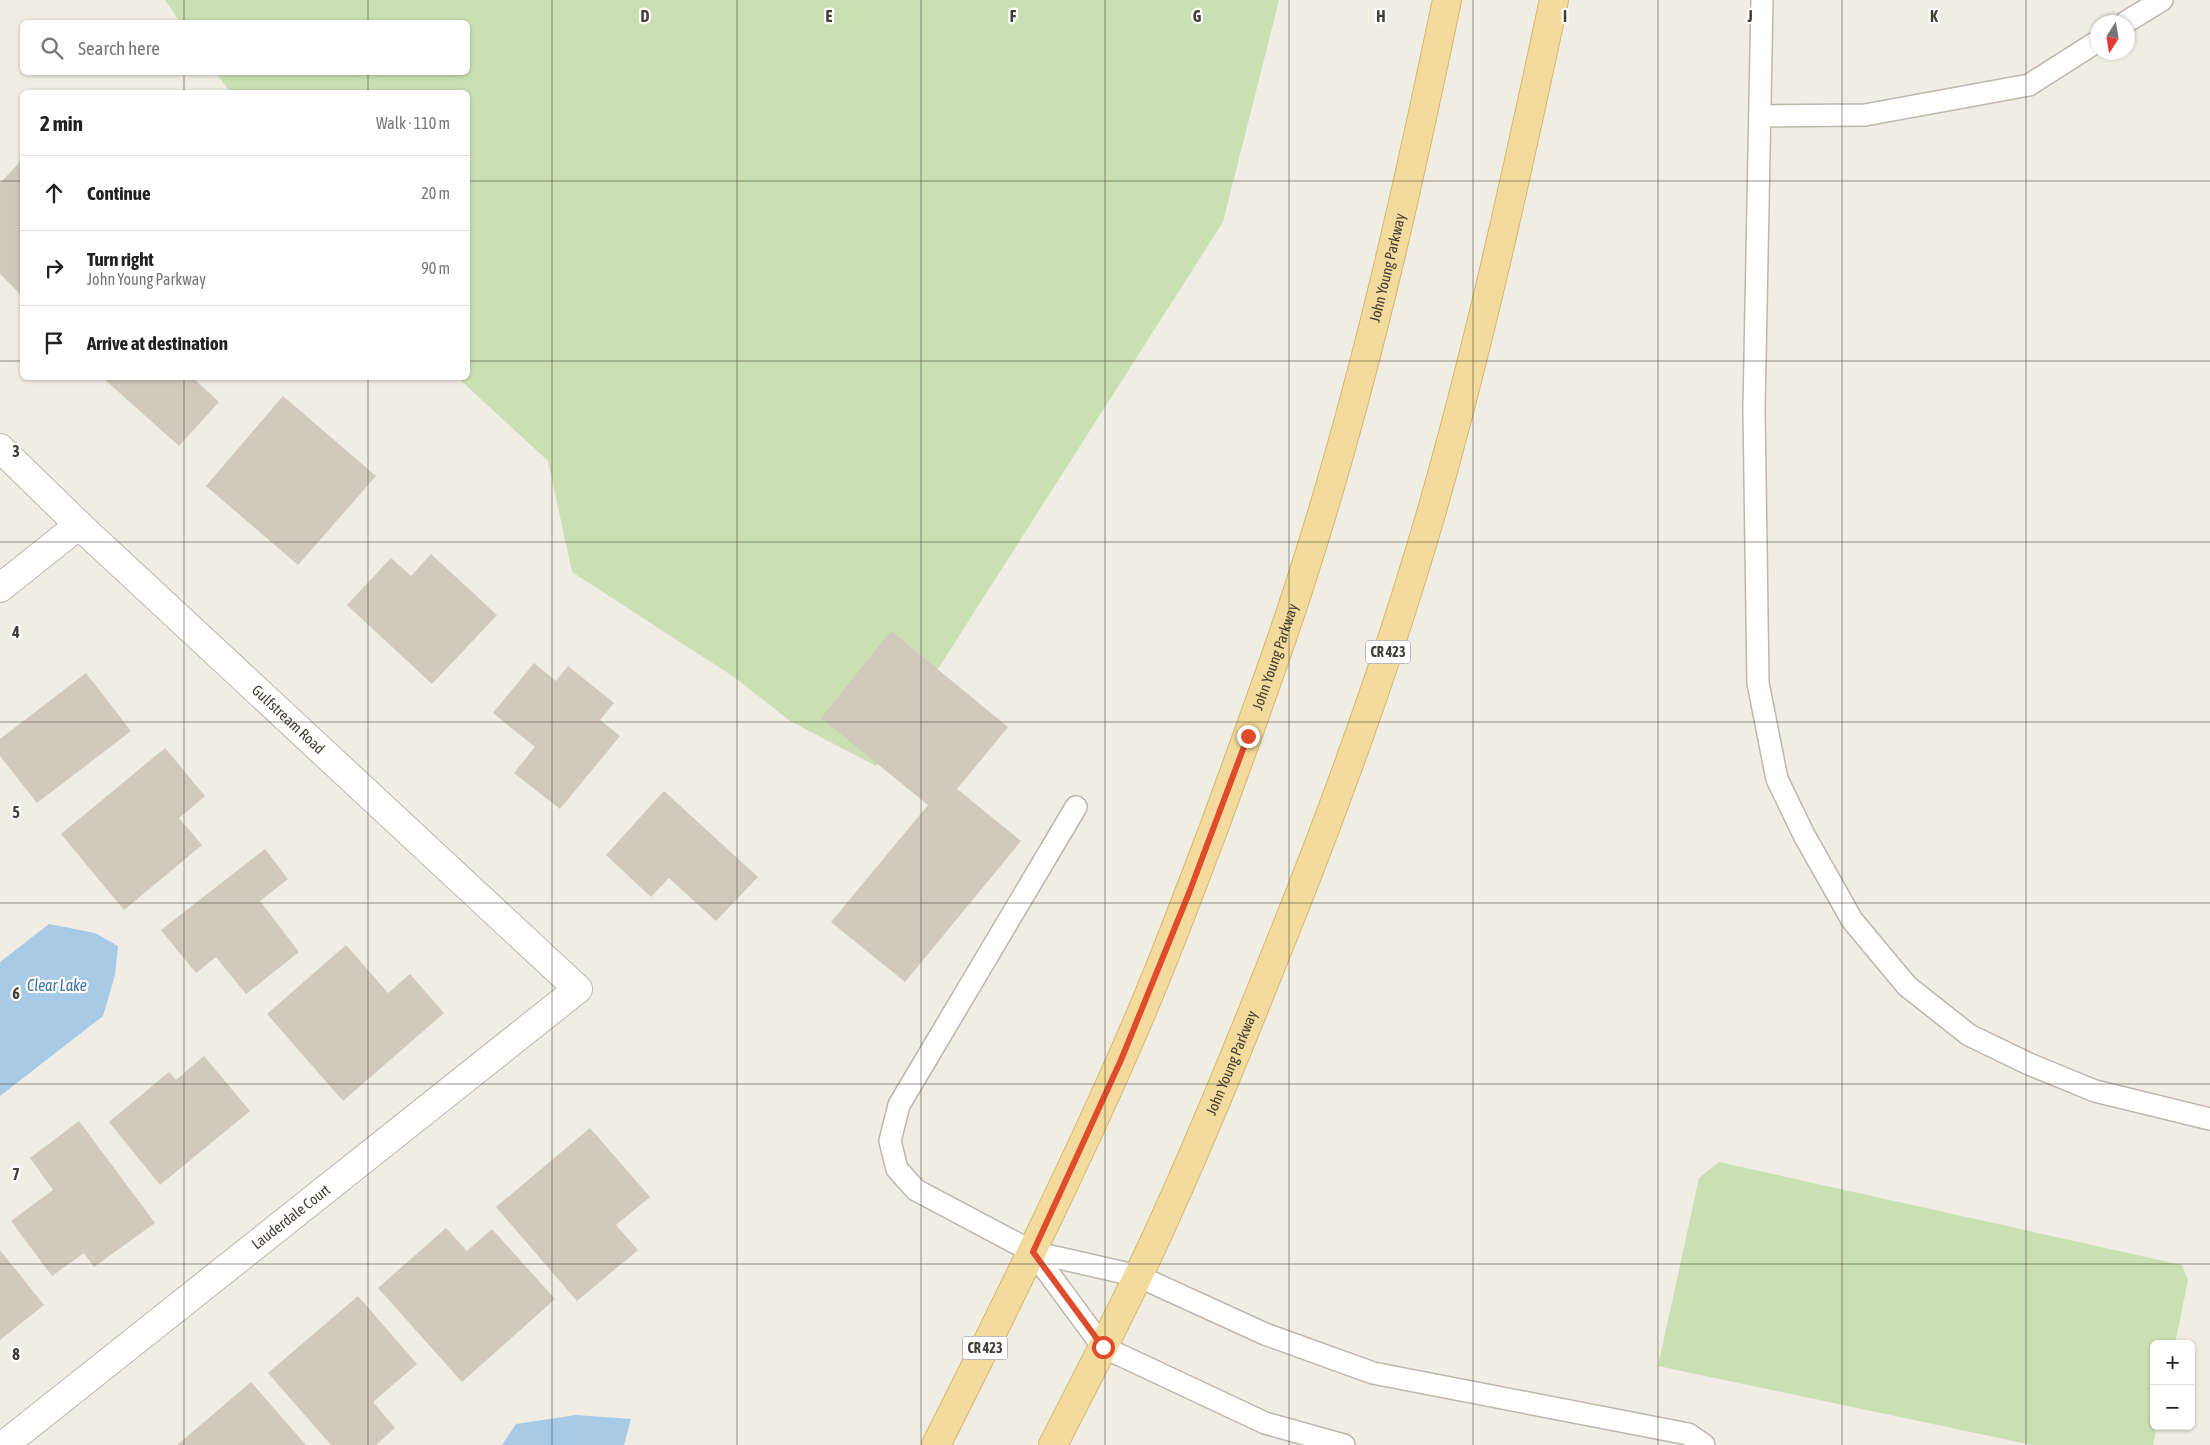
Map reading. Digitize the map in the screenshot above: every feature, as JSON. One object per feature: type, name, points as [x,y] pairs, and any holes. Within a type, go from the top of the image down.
[{"type":"main road","name":"John Young Parkway","points":[[936,1445],[1033,1252],[1121,1060],[1189,893],[1248,736],[1300,585],[1350,419],[1390,263],[1447,0]]},
{"type":"main road","name":"John Young Parkway","points":[[1053,1445],[1138,1276],[1240,1043],[1319,846],[1381,672],[1430,518],[1482,322],[1521,158],[1554,0]]},
{"type":"street","name":"Gulfstream Road","points":[[0,448],[79,525],[578,989]]},
{"type":"street","points":[[0,588],[79,525]]},
{"type":"street","name":"Lauderdale Court","points":[[4,1445],[578,989]]},
{"type":"lane","points":[[1762,0],[1754,409],[1758,682],[1777,779],[1804,835],[1852,920],[1907,986],[1969,1035],[2029,1064],[2095,1091],[2210,1119]]},
{"type":"lane","points":[[2135,16],[2162,0]]},
{"type":"lane","points":[[1760,116],[1865,115],[2029,85],[2090,46]]},
{"type":"lane","points":[[1076,807],[899,1105],[890,1141],[897,1169],[916,1190],[1033,1252],[1138,1276],[1265,1334],[1372,1373],[1688,1434],[1704,1445]]},
{"type":"lane","points":[[1033,1252],[1103,1347],[1265,1423],[1344,1445]]},
{"type":"green space","points":[[165,0],[1279,0],[1223,222],[876,766],[790,721],[734,677],[572,572],[548,461],[460,380],[470,380],[470,90],[229,90],[217,75],[470,75],[470,20],[179,20]]},
{"type":"green space","points":[[1719,1162],[2182,1265],[2188,1280],[2176,1340],[2150,1340],[2150,1430],[2156,1430],[2153,1445],[2032,1445],[1658,1366],[1699,1178]]},
{"type":"water","name":"Clear Lake","points":[[49,924],[95,933],[118,946],[115,975],[103,1016],[0,1096],[0,962]]},
{"type":"water","points":[[576,1415],[631,1419],[624,1445],[502,1445],[516,1424]]},
{"type":"building","points":[[20,162],[20,294],[0,274],[0,183]]},
{"type":"building","points":[[105,380],[195,380],[219,402],[179,446]]},
{"type":"building","points":[[283,396],[376,476],[298,565],[206,486]]},
{"type":"building","points":[[431,554],[497,615],[432,684],[347,605],[391,558],[411,576]]},
{"type":"building","points":[[891,631],[1008,727],[957,789],[1021,841],[905,982],[831,922],[928,805],[821,718]]},
{"type":"building","points":[[534,663],[556,681],[568,666],[614,703],[600,720],[620,736],[560,809],[514,773],[535,747],[493,713]]},
{"type":"building","points":[[86,673],[131,731],[37,803],[0,756],[0,739]]},
{"type":"building","points":[[165,748],[205,796],[179,818],[202,845],[124,910],[61,834]]},
{"type":"building","points":[[664,791],[758,877],[716,921],[669,878],[651,897],[606,855]]},
{"type":"building","points":[[265,849],[288,879],[260,901],[299,952],[246,994],[216,957],[196,973],[161,930]]},
{"type":"building","points":[[346,945],[388,993],[410,974],[444,1013],[343,1101],[267,1014]]},
{"type":"building","points":[[204,1056],[250,1111],[160,1185],[109,1122],[169,1072],[176,1080]]},
{"type":"building","points":[[79,1121],[155,1223],[94,1267],[84,1253],[52,1276],[11,1221],[53,1190],[30,1158]]},
{"type":"building","points":[[590,1128],[650,1197],[616,1225],[638,1250],[577,1301],[496,1207]]},
{"type":"building","points":[[446,1228],[467,1251],[492,1229],[555,1299],[462,1382],[378,1288]]},
{"type":"building","points":[[0,1250],[44,1305],[0,1340]]},
{"type":"building","points":[[358,1296],[417,1364],[373,1402],[395,1428],[376,1445],[331,1445],[268,1373]]},
{"type":"building","points":[[251,1382],[306,1445],[177,1445]]},
{"type":"route","points":[[1103,1347],[1033,1252],[1121,1060],[1189,893],[1248,736]]}]
